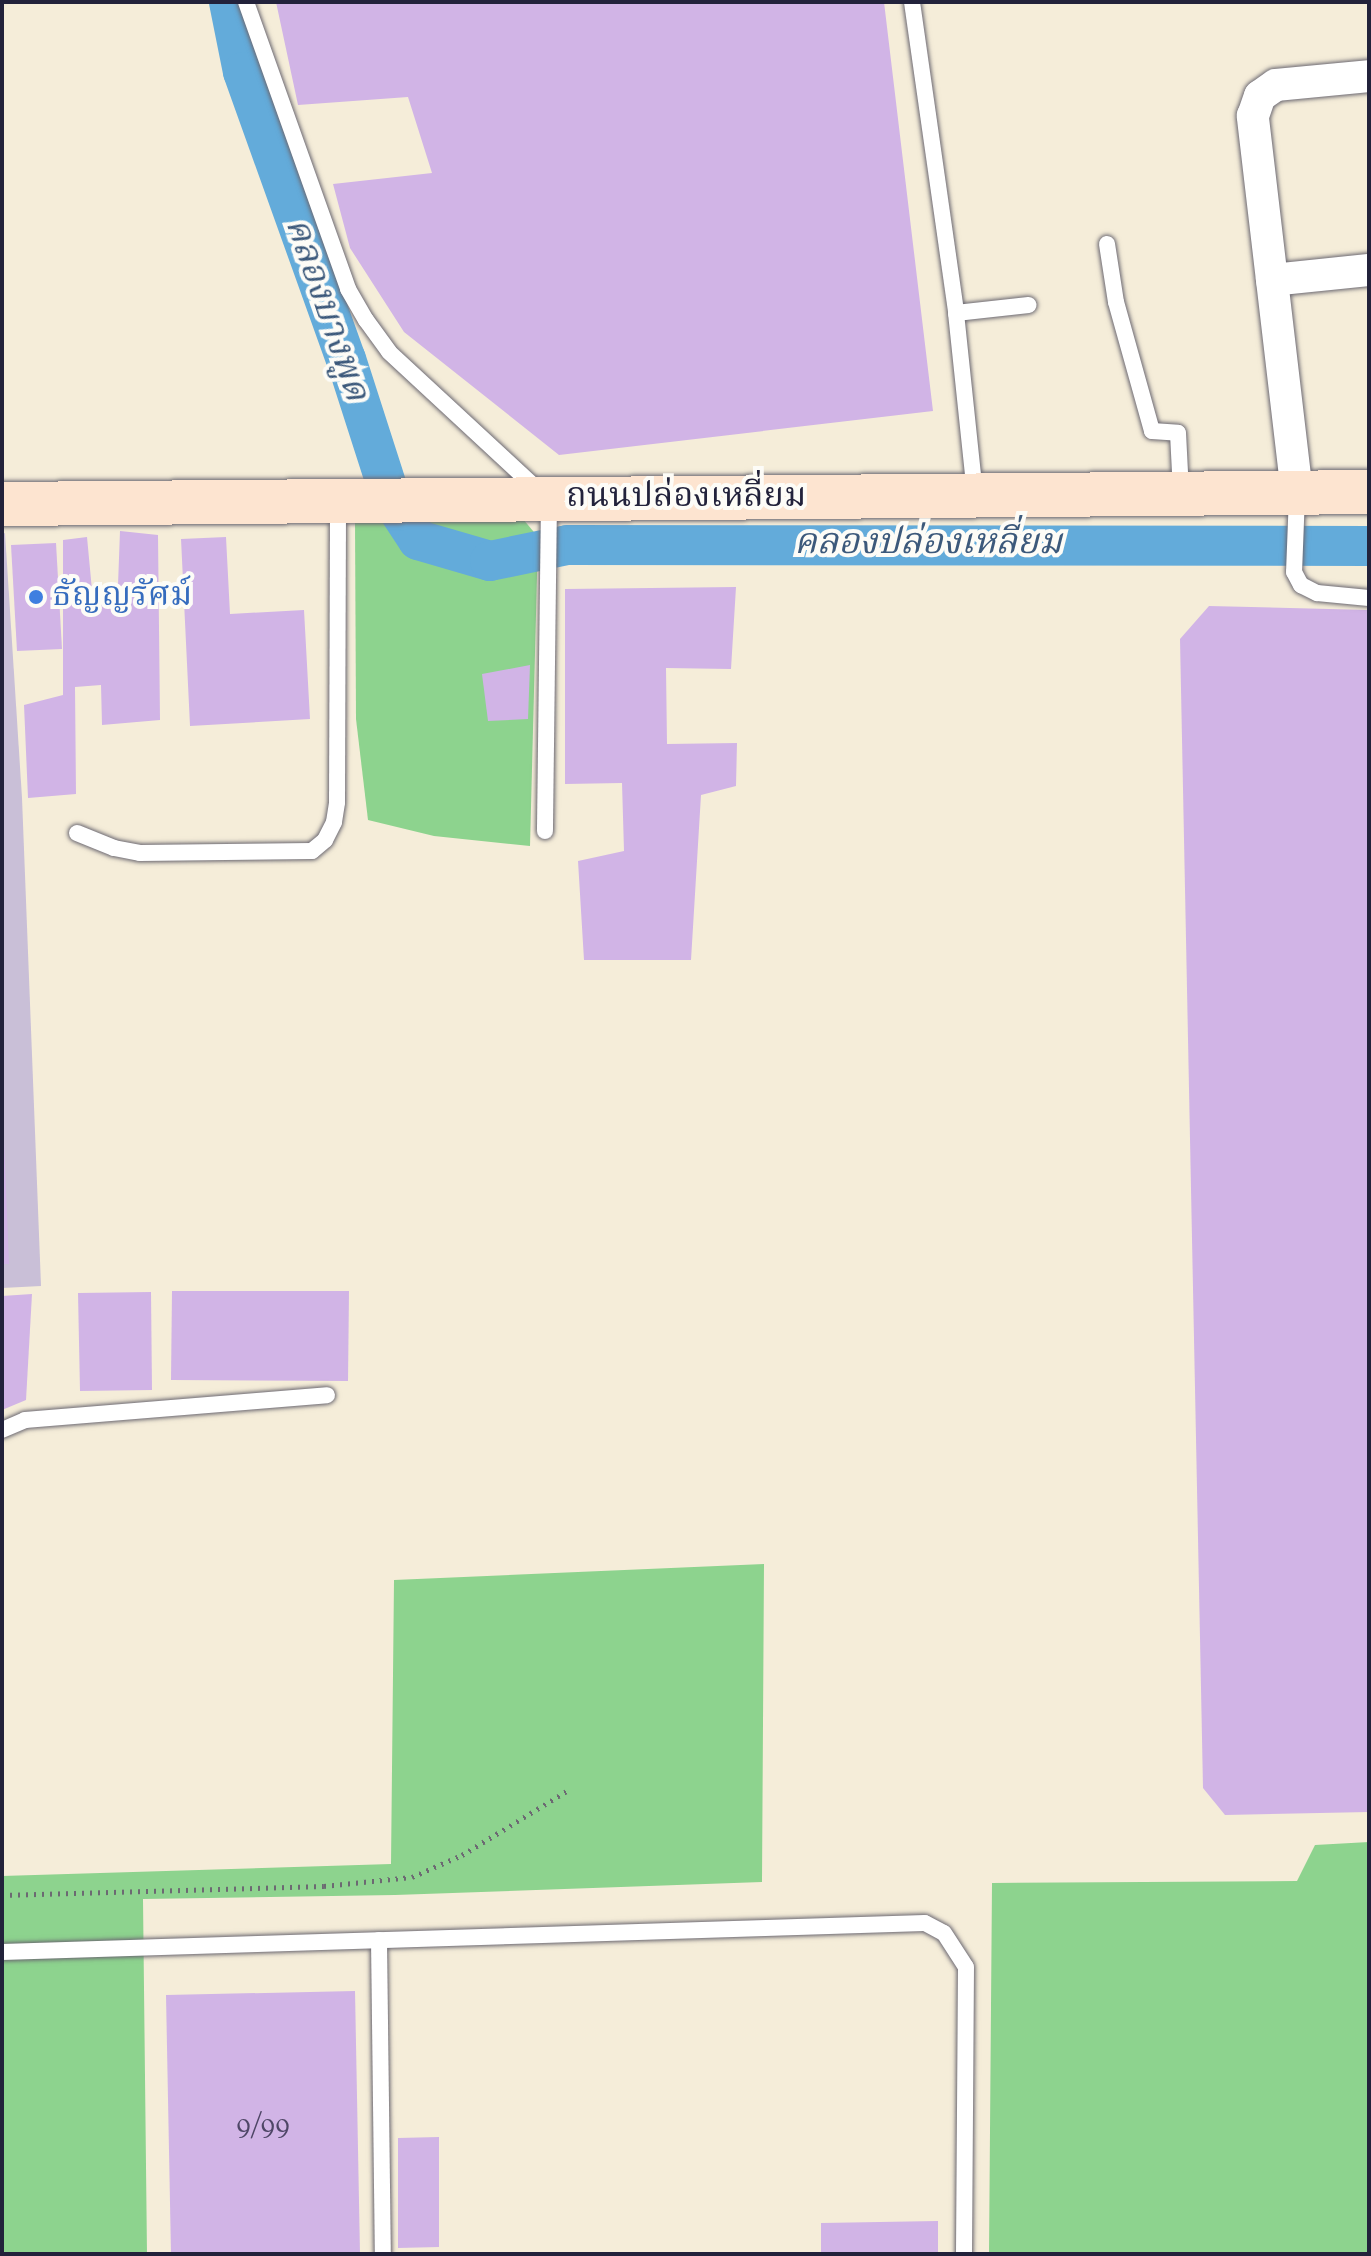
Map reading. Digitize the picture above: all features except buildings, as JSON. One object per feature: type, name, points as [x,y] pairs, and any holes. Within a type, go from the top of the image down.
[{"type":"street","points":[[1296,512],[1253,116],[1260,96],[1276,85],[1369,76]]},
{"type":"street","points":[[1272,280],[1369,270]]},
{"type":"street","name":"ถนนปล่องเหลี่ยม","points":[[2,504],[417,499],[548,516],[975,496],[1181,495],[1296,512],[1369,492]]},
{"type":"lane","points":[[246,2],[348,289],[366,320],[389,352],[548,516],[545,831]]},
{"type":"lane","points":[[912,2],[956,313],[975,496]]},
{"type":"lane","points":[[1107,244],[1116,302],[1152,431],[1178,433],[1181,495]]},
{"type":"lane","points":[[956,313],[1029,305]]},
{"type":"lane","points":[[77,833],[114,848],[140,853],[312,851],[325,840],[334,822],[337,802],[350,501]]},
{"type":"lane","points":[[1296,512],[1294,572],[1301,585],[1317,593],[1369,598]]},
{"type":"lane","points":[[2,1430],[25,1420],[327,1395]]},
{"type":"lane","points":[[2,1952],[925,1923],[944,1933],[966,1967],[964,2254]]},
{"type":"lane","points":[[379,1940],[383,2254]]},
{"type":"path","points":[[2,1895],[324,1886],[412,1877],[462,1855],[567,1791]]},
{"type":"shaded area","points":[[5,533],[22,798],[41,1286],[2,1288],[2,534]]},
{"type":"green space","points":[[523,519],[538,537],[530,846],[434,836],[368,820],[356,719],[355,521]]},
{"type":"green space","points":[[764,1564],[762,1882],[395,1895],[143,1899],[147,2254],[2,2254],[2,1876],[391,1864],[394,1580]]},
{"type":"green space","points":[[1369,1842],[1369,2254],[989,2254],[992,1883],[1297,1881],[1315,1845]]},
{"type":"waterway","name":"คลองปล่องเหลี่ยม","points":[[229,2],[243,72],[346,359],[391,499],[418,540],[490,561],[567,545],[1369,546]]},
{"type":"place","name":"ธัญญรัศม์","points":[[36,597]]},
{"type":"water label","name":"คลองบางพูด","points":[[325,310]]}]
